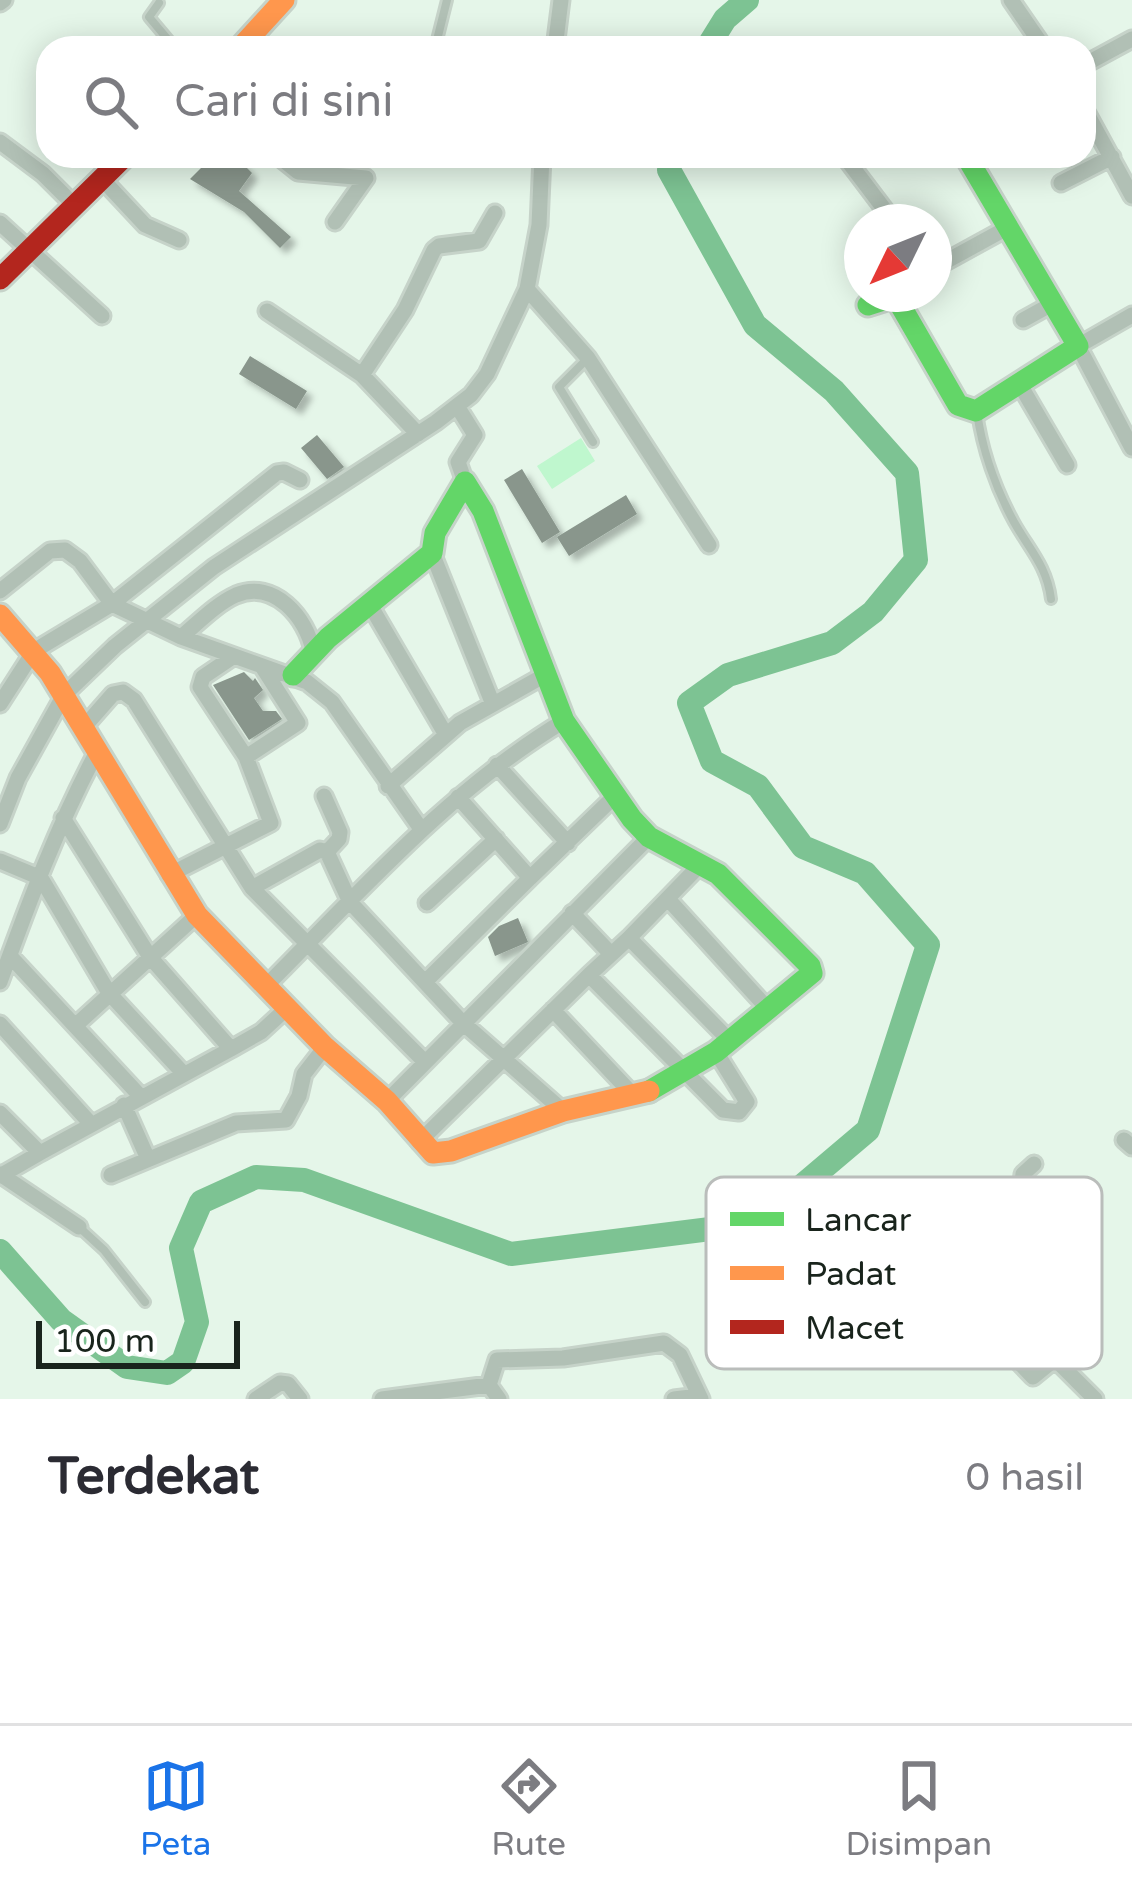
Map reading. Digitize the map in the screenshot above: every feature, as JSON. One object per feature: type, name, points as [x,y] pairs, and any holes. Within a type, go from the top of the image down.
[{"type":"street","points":[[251,36],[284,0]]},
{"type":"street","points":[[556,36],[561,0]]},
{"type":"street","points":[[1011,0],[1036,36]]},
{"type":"street","points":[[1096,58],[1132,39]]},
{"type":"street","points":[[1096,129],[1132,196]]},
{"type":"street","points":[[0,142],[43,174],[74,206]]},
{"type":"street","points":[[1096,165],[1112,157]]},
{"type":"street","points":[[0,279],[112,168]]},
{"type":"street","points":[[293,168],[366,178],[335,222]]},
{"type":"street","points":[[0,824],[18,778],[64,695],[143,620],[418,434],[457,406],[487,374],[527,289],[539,225],[541,168]]},
{"type":"street","points":[[853,168],[880,204]]},
{"type":"street","points":[[972,168],[1078,346],[1132,448]]},
{"type":"street","points":[[1061,183],[1090,168]]},
{"type":"street","points":[[101,179],[145,225],[178,240]]},
{"type":"street","points":[[362,375],[405,310],[434,250],[479,241],[495,213]]},
{"type":"street","points":[[0,223],[102,316]]},
{"type":"street","points":[[952,258],[1007,227]]},
{"type":"street","points":[[527,289],[588,358],[709,545]]},
{"type":"street","points":[[1024,320],[1052,304]]},
{"type":"street","points":[[267,311],[362,375],[418,434]]},
{"type":"street","points":[[904,312],[958,405],[976,411],[1132,315]]},
{"type":"street","points":[[1019,382],[1067,465]]},
{"type":"street","points":[[0,615],[34,651],[64,695],[197,915],[286,1009],[387,1101],[433,1153],[451,1151],[563,1111],[634,1096],[684,1073],[722,1045],[808,980],[810,966],[718,874],[649,836],[564,721],[484,512],[458,462],[475,435],[457,406]]},
{"type":"street","points":[[0,703],[34,651],[112,604],[277,473],[301,480]]},
{"type":"street","points":[[465,482],[435,533],[432,553],[492,702]]},
{"type":"street","points":[[0,591],[50,551],[65,550],[80,561],[112,604],[181,637],[292,675],[321,690],[421,829]]},
{"type":"street","points":[[292,675],[314,651],[432,553]]},
{"type":"street","points":[[181,637],[234,596],[266,594],[287,603],[314,651]]},
{"type":"street","points":[[370,605],[446,735]]},
{"type":"street","points":[[169,875],[271,823],[246,758],[199,681],[234,656]]},
{"type":"street","points":[[246,758],[298,723],[263,668]]},
{"type":"street","points":[[388,787],[446,735],[492,702],[544,675]]},
{"type":"street","points":[[84,727],[113,694],[128,695],[252,888],[424,1061]]},
{"type":"street","points":[[266,986],[458,796],[564,721]]},
{"type":"street","points":[[0,982],[46,854],[98,749]]},
{"type":"street","points":[[497,765],[568,843]]},
{"type":"street","points":[[324,796],[340,832],[327,851]]},
{"type":"street","points":[[458,796],[530,878]]},
{"type":"street","points":[[425,982],[616,796]]},
{"type":"street","points":[[63,818],[150,957],[231,1049]]},
{"type":"street","points":[[387,1101],[649,836]]},
{"type":"street","points":[[427,903],[496,839]]},
{"type":"street","points":[[252,888],[320,850],[327,851]]},
{"type":"street","points":[[327,851],[350,902],[463,1023],[563,1111]]},
{"type":"street","points":[[0,861],[41,878],[109,994],[183,1073]]},
{"type":"street","points":[[419,1142],[700,865]]},
{"type":"street","points":[[668,899],[768,1010]]},
{"type":"street","points":[[572,913],[611,954]]},
{"type":"street","points":[[75,1027],[197,915]]},
{"type":"street","points":[[589,975],[724,1110],[739,1112],[747,1102],[745,1092],[722,1045],[629,938]]},
{"type":"street","points":[[10,956],[141,1096]]},
{"type":"street","points":[[79,1227],[0,1176],[261,1032],[286,1009]]},
{"type":"street","points":[[553,1010],[634,1096]]},
{"type":"street","points":[[0,1024],[91,1124]]},
{"type":"street","points":[[111,1174],[236,1123],[286,1120],[304,1074],[326,1047]]},
{"type":"street","points":[[124,1105],[148,1160]]},
{"type":"street","points":[[0,1113],[40,1153]]},
{"type":"street","points":[[1022,1177],[1034,1164]]},
{"type":"street","points":[[382,1399],[494,1392],[493,1364],[503,1358],[563,1358],[658,1343],[680,1355],[700,1397],[674,1399]]},
{"type":"street","points":[[1065,1369],[1095,1399]]},
{"type":"street","points":[[256,1399],[280,1383],[288,1384],[300,1399]]},
{"type":"lane","points":[[438,36],[447,0]]},
{"type":"lane","points":[[159,3],[149,17],[165,36]]},
{"type":"lane","points":[[588,358],[559,387],[593,442]]},
{"type":"lane","points":[[976,411],[981,440],[1014,521],[1044,567],[1051,599]]},
{"type":"lane","points":[[79,1227],[145,1302]]},
{"type":"green space","points":[[581,438],[595,461],[552,489],[537,466]]},
{"type":"building","points":[[201,168],[247,168],[252,173],[239,191],[291,237],[280,248],[244,212],[190,179]]},
{"type":"building","points":[[250,356],[307,391],[296,409],[239,374]]},
{"type":"building","points":[[317,435],[344,467],[327,479],[301,448]]},
{"type":"building","points":[[522,469],[560,532],[542,543],[504,480]]},
{"type":"building","points":[[626,495],[637,514],[569,556],[557,537]]},
{"type":"building","points":[[244,672],[263,690],[254,698],[263,711],[276,711],[282,719],[249,740],[213,685]]},
{"type":"building","points":[[518,918],[528,942],[495,956],[488,937]]},
{"type":"waterway","points":[[714,36],[747,0]]},
{"type":"waterway","points":[[669,168],[755,325],[834,391],[907,473],[916,560],[873,612],[832,643],[728,675],[689,703],[712,761],[758,786],[803,847],[865,873],[928,945],[868,1130],[812,1177]]},
{"type":"waterway","points":[[0,1251],[61,1320],[127,1367],[167,1373],[183,1362],[197,1322],[181,1248],[201,1202],[256,1177],[304,1180],[511,1254],[706,1230]]},
{"type":"traffic: fast","points":[[904,312],[958,405],[976,411],[1078,346],[973,168]]},
{"type":"traffic: fast","points":[[293,675],[328,638],[432,553],[435,533],[465,482],[483,511],[564,721],[632,819],[649,837],[718,874],[810,966],[812,973],[716,1052],[649,1091]]},
{"type":"traffic: slow","points":[[251,36],[284,0]]},
{"type":"traffic: slow","points":[[0,615],[50,673],[197,915],[325,1047],[387,1101],[433,1153],[451,1151],[563,1111],[649,1091]]},
{"type":"traffic: jam","points":[[0,279],[113,168]]}]
